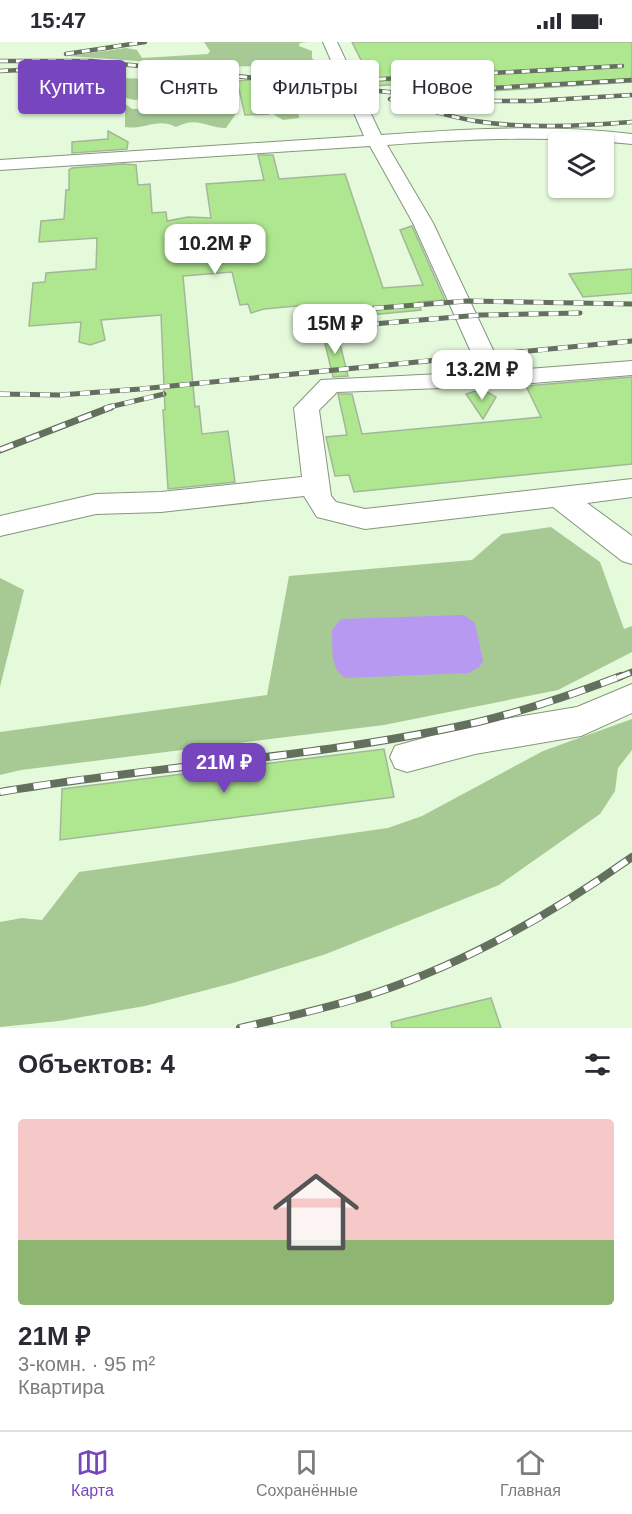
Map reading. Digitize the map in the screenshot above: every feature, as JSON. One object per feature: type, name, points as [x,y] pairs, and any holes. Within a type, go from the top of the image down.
[{"type":"lane","points":[[330,42],[375,140],[423,222],[495,379]]},
{"type":"lane","points":[[0,165],[375,140],[533,133],[580,133],[632,139]]},
{"type":"lane","points":[[632,368],[495,379],[330,385],[306,408],[318,498],[327,510],[365,519],[632,488]]},
{"type":"lane","points":[[0,526],[96,504],[161,502],[316,485]]},
{"type":"lane","points":[[559,497],[612,535],[632,553]]},
{"type":"lane","points":[[407,757],[475,739],[581,721],[632,698]]},
{"type":"green space","points":[[204,42],[308,42],[300,43],[299,46],[312,51],[314,60],[251,60],[251,66],[239,66],[239,60],[138,61],[68,56],[126,48],[137,50],[142,58],[208,54],[210,51]]},
{"type":"green space","points":[[126,78],[138,79],[138,100],[126,98]]},
{"type":"green space","points":[[126,104],[132,109],[138,109],[138,114],[235,115],[226,128],[196,122],[176,127],[157,123],[125,127]]},
{"type":"green space","points":[[273,114],[299,114],[299,118],[283,120]]},
{"type":"green space","points":[[551,527],[600,562],[624,629],[632,626],[632,652],[558,690],[384,725],[21,770],[0,775],[0,732],[267,695],[289,576],[472,560],[502,534]]},
{"type":"green space","points":[[0,578],[24,590],[0,687]]},
{"type":"green space","points":[[632,719],[632,750],[618,768],[615,791],[600,814],[499,885],[326,954],[233,983],[145,1006],[59,1021],[0,1027],[0,922],[22,918],[42,920],[79,872],[388,828],[422,816],[543,751]]},
{"type":"shaded area","points":[[464,615],[475,623],[483,661],[479,667],[469,673],[346,678],[334,663],[332,630],[341,619]]},
{"type":"building","points":[[352,42],[632,42],[632,82],[494,91],[494,60],[391,60],[391,85],[379,86],[379,60],[361,60]]},
{"type":"building","points":[[251,80],[251,114],[269,114],[245,115],[239,81]]},
{"type":"building","points":[[108,131],[128,142],[127,149],[72,153],[72,142],[108,139]]},
{"type":"building","points":[[258,155],[273,155],[279,179],[345,174],[383,288],[423,285],[400,230],[412,226],[445,300],[418,302],[421,310],[319,320],[318,315],[309,316],[307,305],[264,309],[251,313],[248,304],[240,305],[232,272],[183,276],[195,407],[199,406],[202,434],[228,431],[235,482],[168,489],[163,410],[165,410],[161,315],[101,320],[105,340],[90,345],[79,342],[81,322],[29,326],[33,283],[45,282],[46,273],[96,269],[97,238],[39,242],[41,221],[64,219],[66,190],[69,190],[69,170],[123,164],[136,165],[138,185],[150,184],[152,213],[166,212],[167,221],[188,217],[211,218],[206,184],[264,180]]},
{"type":"building","points":[[632,269],[632,293],[583,297],[569,274]]},
{"type":"building","points":[[337,332],[348,376],[333,377],[323,335]]},
{"type":"building","points":[[632,377],[632,464],[354,492],[349,475],[335,476],[326,437],[347,435],[338,394],[352,394],[362,434],[541,417],[526,386]]},
{"type":"building","points":[[482,389],[496,397],[483,419],[466,394]]},
{"type":"building","points":[[384,749],[394,797],[60,840],[62,789]]},
{"type":"building","points":[[491,998],[501,1028],[392,1028],[391,1022]]},
{"type":"railway","points":[[66,54],[145,42]]},
{"type":"railway","points":[[0,61],[92,61],[475,101],[532,101],[632,95]]},
{"type":"railway","points":[[379,79],[622,66]]},
{"type":"railway","points":[[0,71],[18,70]]},
{"type":"railway","points":[[494,88],[632,80]]},
{"type":"railway","points":[[390,99],[453,117],[495,124],[554,126],[632,122]]},
{"type":"railway","points":[[314,313],[467,301],[632,304]]},
{"type":"railway","points":[[349,326],[480,315],[580,313]]},
{"type":"railway","points":[[0,394],[60,395],[140,389],[632,341]]},
{"type":"railway","points":[[105,408],[164,394]]},
{"type":"railway","points":[[0,450],[111,407]]},
{"type":"railway","points":[[617,678],[632,672]]},
{"type":"railway","points":[[0,792],[299,753],[419,734],[514,712],[621,676]]},
{"type":"railway","points":[[240,1028],[309,1012],[378,992],[445,966],[541,916],[632,857]]}]
